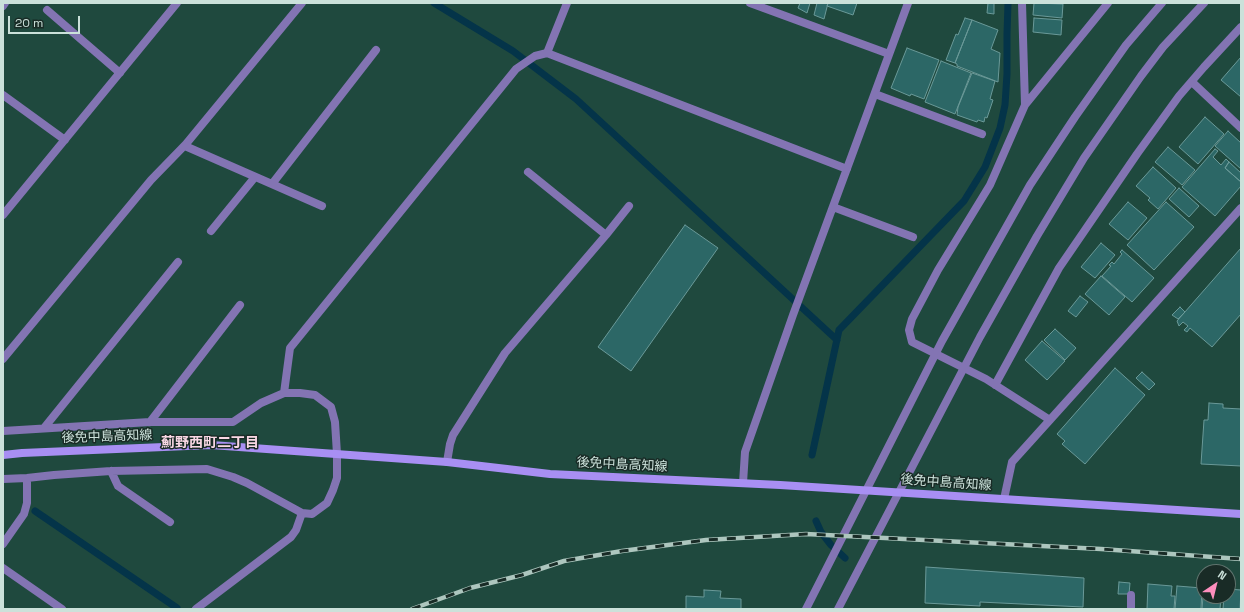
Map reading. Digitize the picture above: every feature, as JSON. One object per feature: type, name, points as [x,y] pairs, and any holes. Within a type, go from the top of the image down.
[{"type":"main road","name":"後免中島高知線","points":[[3,455],[211,446],[447,462],[550,474],[743,483],[1241,514]]},
{"type":"street","points":[[3,215],[178,3]]},
{"type":"street","points":[[3,359],[150,180],[185,146],[302,3]]},
{"type":"street","points":[[547,54],[567,3]]},
{"type":"street","points":[[750,3],[889,54]]},
{"type":"street","points":[[743,483],[745,452],[801,292],[908,3]]},
{"type":"street","points":[[1022,3],[1025,106]]},
{"type":"street","points":[[1050,420],[986,379],[912,342],[909,330],[912,320],[938,270],[990,185],[1025,106],[1108,3]]},
{"type":"street","points":[[806,609],[942,341],[1030,185],[1075,117],[1126,45],[1162,3]]},
{"type":"street","points":[[838,609],[980,337],[1036,236],[1084,158],[1146,70],[1163,47],[1204,3]]},
{"type":"street","points":[[46,10],[120,73]]},
{"type":"street","points":[[995,385],[1059,268],[1137,154],[1179,96],[1241,28]]},
{"type":"street","points":[[272,184],[376,50]]},
{"type":"street","points":[[284,394],[290,348],[516,69],[535,56],[547,54],[847,168]]},
{"type":"street","points":[[1192,82],[1241,128]]},
{"type":"street","points":[[3,94],[65,140]]},
{"type":"street","points":[[874,94],[982,134]]},
{"type":"street","points":[[185,146],[322,206]]},
{"type":"street","points":[[528,172],[606,235]]},
{"type":"street","points":[[211,231],[255,177]]},
{"type":"street","points":[[447,462],[453,435],[505,353],[629,206]]},
{"type":"street","points":[[833,207],[913,237]]},
{"type":"street","points":[[1004,499],[1012,462],[1241,208]]},
{"type":"street","points":[[44,428],[178,262]]},
{"type":"street","points":[[150,422],[240,305]]},
{"type":"street","points":[[3,432],[44,428],[150,422],[232,422],[261,403],[284,394],[300,393],[315,395],[331,407],[335,422],[337,454],[336,478],[333,490],[327,504],[312,514],[302,513],[247,483],[207,469],[111,471],[3,479]]},
{"type":"street","points":[[111,471],[118,486],[170,522]]},
{"type":"street","points":[[3,544],[24,514],[27,503],[27,478]]},
{"type":"street","points":[[196,609],[291,537],[296,530],[302,513]]},
{"type":"street","points":[[3,568],[62,609]]},
{"type":"street","points":[[1131,595],[1131,609]]},
{"type":"building","points":[[800,3],[810,3],[807,13],[798,8]]},
{"type":"building","points":[[817,3],[828,3],[824,19],[814,15]]},
{"type":"building","points":[[828,3],[857,3],[853,15],[827,6]]},
{"type":"building","points":[[988,3],[994,3],[994,14],[987,13]]},
{"type":"building","points":[[1034,3],[1063,4],[1062,18],[1033,15]]},
{"type":"building","points":[[965,18],[972,20],[955,63],[946,60],[956,34],[958,35]]},
{"type":"building","points":[[1034,18],[1062,20],[1061,35],[1033,32]]},
{"type":"building","points":[[972,20],[998,30],[991,49],[1000,53],[998,82],[957,66],[955,63]]},
{"type":"building","points":[[907,48],[939,60],[924,99],[911,94],[910,96],[891,88]]},
{"type":"building","points":[[1241,57],[1241,97],[1221,80]]},
{"type":"building","points":[[941,61],[971,73],[955,114],[925,102]]},
{"type":"building","points":[[972,73],[995,81],[990,99],[993,100],[987,118],[985,117],[984,122],[978,120],[977,122],[957,115],[958,107]]},
{"type":"building","points":[[1205,117],[1224,134],[1198,164],[1179,147]]},
{"type":"building","points":[[1228,131],[1241,143],[1241,169],[1215,146]]},
{"type":"building","points":[[1168,147],[1195,170],[1182,185],[1155,162]]},
{"type":"building","points":[[1215,149],[1218,151],[1213,157],[1221,165],[1226,159],[1229,162],[1225,168],[1241,182],[1241,186],[1215,216],[1182,187]]},
{"type":"building","points":[[1229,162],[1241,173],[1241,182],[1225,168]]},
{"type":"building","points":[[1153,167],[1176,188],[1158,209],[1148,200],[1150,198],[1136,186]]},
{"type":"building","points":[[1179,188],[1199,206],[1189,217],[1169,199]]},
{"type":"building","points":[[1128,202],[1147,218],[1128,240],[1109,224]]},
{"type":"building","points":[[1166,202],[1194,227],[1154,270],[1127,245]]},
{"type":"building","points":[[685,225],[718,248],[631,371],[598,347]]},
{"type":"building","points":[[1101,243],[1115,255],[1095,278],[1081,267]]},
{"type":"building","points":[[1241,248],[1241,314],[1212,347],[1190,328],[1187,332],[1184,330],[1188,326],[1183,322],[1179,326],[1177,321]]},
{"type":"building","points":[[1122,250],[1154,278],[1132,302],[1102,276],[1111,266],[1109,265],[1112,262],[1114,264],[1122,254],[1120,252]]},
{"type":"building","points":[[1101,276],[1125,297],[1109,315],[1085,294]]},
{"type":"building","points":[[1080,296],[1088,302],[1076,317],[1068,311]]},
{"type":"building","points":[[1180,307],[1185,312],[1178,319],[1172,315]]},
{"type":"building","points":[[1055,329],[1076,348],[1065,360],[1044,340]]},
{"type":"building","points":[[1042,341],[1065,361],[1047,380],[1025,360]]},
{"type":"building","points":[[1115,368],[1145,395],[1085,464],[1062,444],[1065,441],[1057,434]]},
{"type":"building","points":[[1142,372],[1155,384],[1149,390],[1136,378]]},
{"type":"building","points":[[1209,403],[1223,404],[1223,408],[1241,409],[1241,466],[1201,464],[1204,420],[1208,420]]},
{"type":"building","points":[[926,567],[1084,578],[1083,607],[980,602],[980,606],[925,603]]},
{"type":"building","points":[[1119,582],[1130,583],[1129,594],[1118,594]]},
{"type":"building","points":[[1148,584],[1172,586],[1171,596],[1175,596],[1174,609],[1147,609]]},
{"type":"building","points":[[1177,586],[1196,588],[1196,604],[1201,604],[1201,609],[1175,609]]},
{"type":"building","points":[[704,590],[721,591],[720,598],[741,599],[741,609],[686,609],[686,596],[704,597]]},
{"type":"building","points":[[1236,590],[1241,590],[1240,609],[1223,609],[1223,604],[1236,604]]},
{"type":"building","points":[[1202,604],[1220,604],[1220,609],[1202,609]]},
{"type":"waterway","points":[[434,3],[513,51],[576,99],[837,340]]},
{"type":"waterway","points":[[812,455],[839,330],[964,201],[985,167],[1000,128],[1005,105],[1008,3]]},
{"type":"waterway","points":[[35,511],[177,608]]},
{"type":"waterway","points":[[816,521],[821,532],[831,545],[845,558]]},
{"type":"railway","points":[[412,609],[470,588],[522,575],[564,561],[622,551],[706,540],[806,534],[1101,549],[1241,559]]},
{"type":"district","name":"薊野西町二丁目","points":[[210,443]]}]
